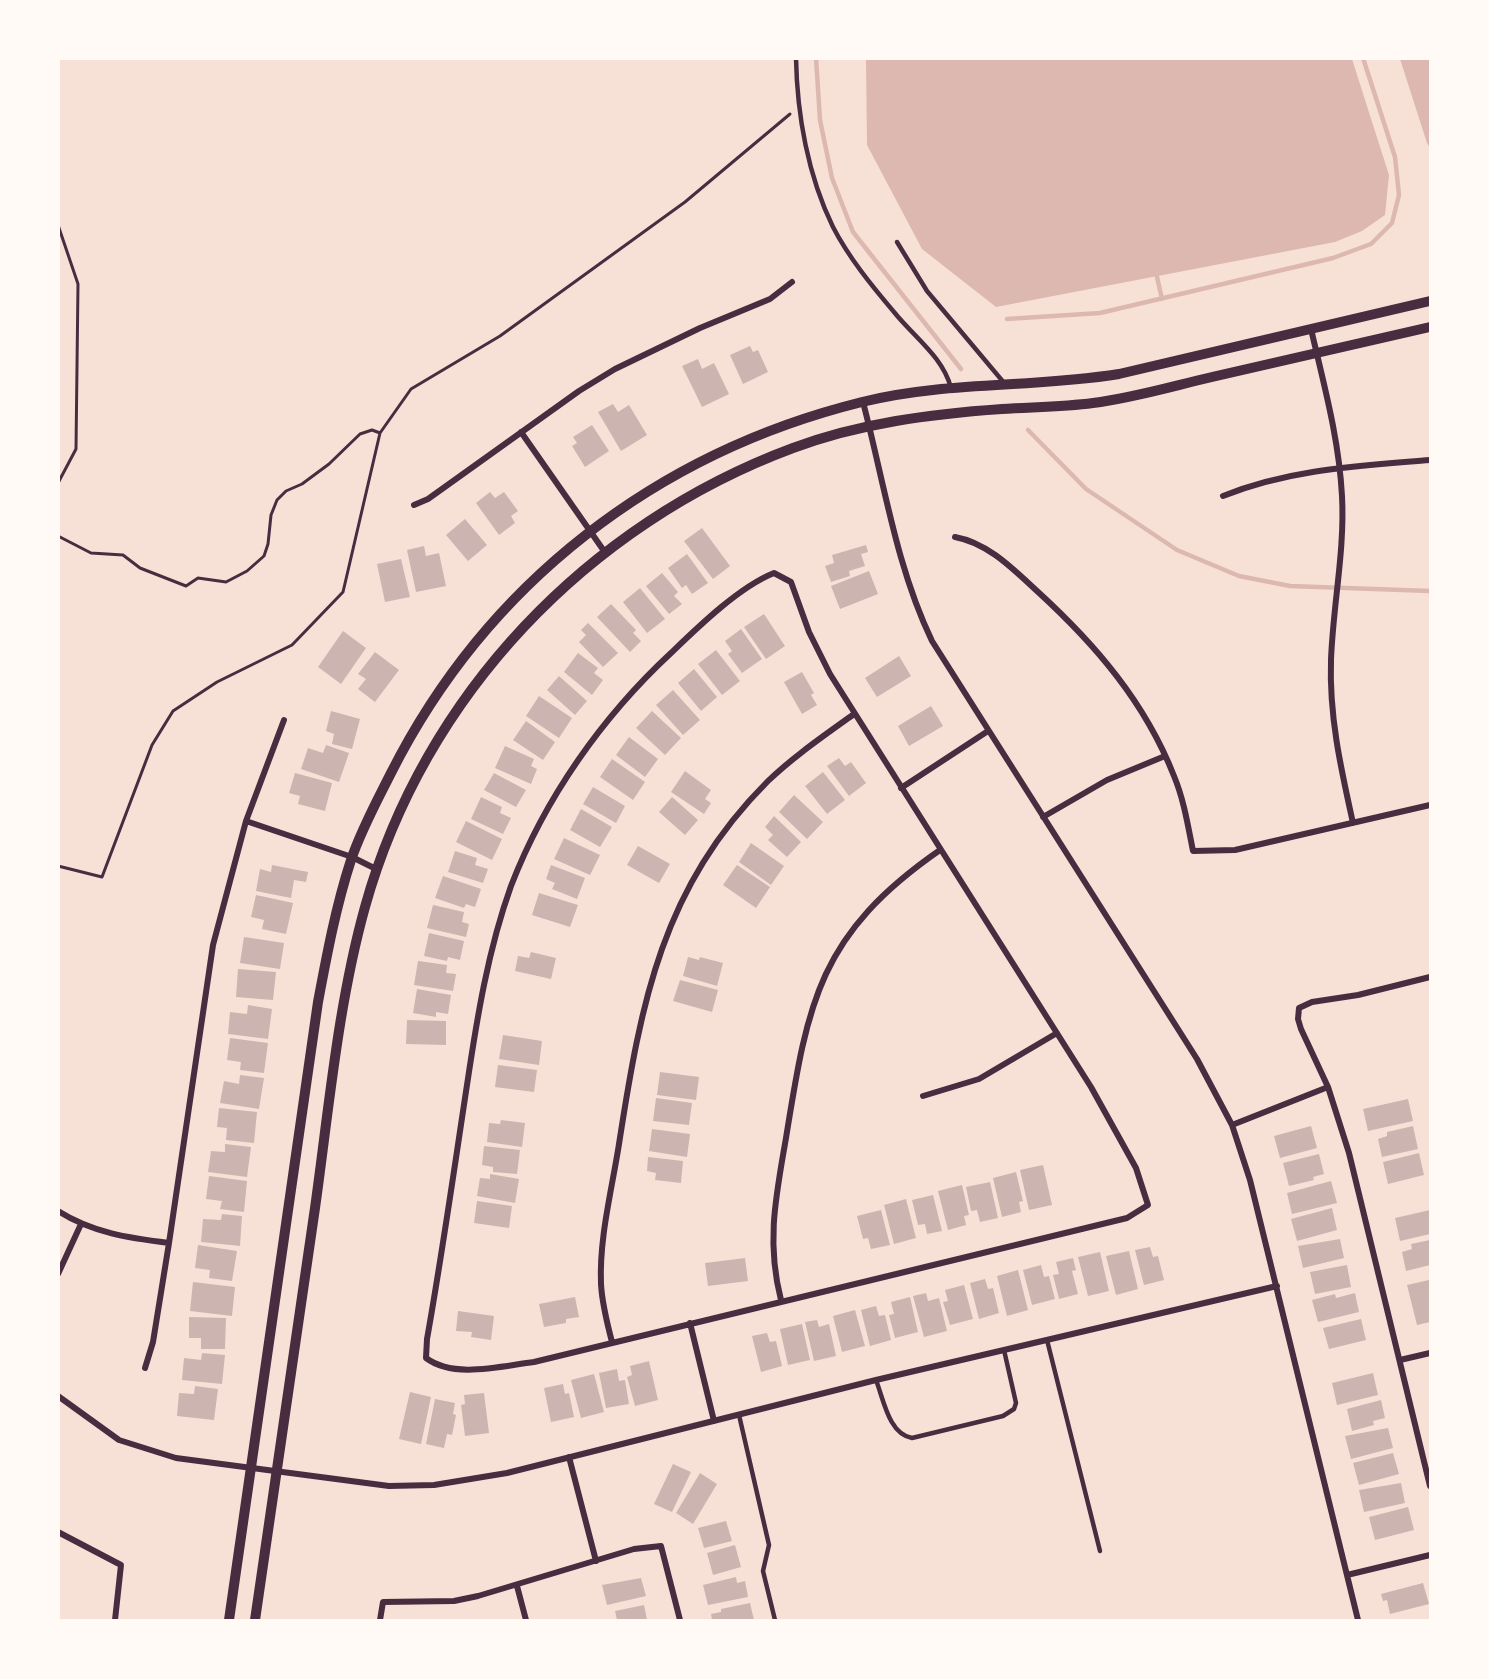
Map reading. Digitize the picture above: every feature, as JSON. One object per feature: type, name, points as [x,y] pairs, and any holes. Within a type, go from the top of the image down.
[{"type":"street","points":[[414,505],[428,499],[521,432],[615,369],[700,328],[771,299],[792,282]]},
{"type":"street","points":[[229,1620],[318,1002],[331,932],[352,857],[409,738],[448,677],[495,618],[539,574],[590,531],[679,472],[728,447],[787,423],[863,402],[951,388],[1103,376],[1431,301]]},
{"type":"street","points":[[255,1620],[356,941],[376,869],[397,816],[422,766],[463,701],[516,633],[604,551],[633,530],[716,481],[794,448],[869,426],[930,415],[1095,403],[1431,327]]},
{"type":"street","points":[[1311,329],[1333,421],[1340,468],[1342,512],[1331,659],[1333,716],[1353,823]]},
{"type":"street","points":[[863,402],[900,555],[916,605],[942,658],[1197,1059],[1232,1125],[1250,1180],[1277,1286],[1358,1620]]},
{"type":"street","points":[[521,432],[604,551]]},
{"type":"street","points":[[1223,496],[1277,477],[1340,468],[1431,460]]},
{"type":"street","points":[[955,537],[981,545],[1030,584],[1075,626],[1126,687],[1165,756],[1182,801],[1193,851],[1214,853],[1235,850],[1431,805]]},
{"type":"street","points":[[774,573],[785,578],[794,588],[809,632],[854,714],[1057,1033],[1122,1141],[1144,1187],[1148,1206],[1127,1218],[781,1300],[534,1362],[483,1368],[447,1368],[426,1358],[480,1005],[503,910],[540,823],[561,787],[598,732],[619,706],[682,642],[755,583],[774,573]]},
{"type":"street","points":[[612,1342],[601,1283],[605,1236],[638,1034],[656,959],[691,880],[733,820],[769,780],[854,714]]},
{"type":"street","points":[[145,1368],[153,1342],[169,1243],[213,945],[246,821],[284,720]]},
{"type":"street","points":[[901,788],[988,730]]},
{"type":"street","points":[[1043,817],[1107,780],[1165,756]]},
{"type":"street","points":[[246,821],[352,857],[376,869]]},
{"type":"street","points":[[781,1300],[772,1255],[772,1224],[801,1046],[813,1002],[838,950],[866,911],[903,875],[940,850]]},
{"type":"street","points":[[1431,977],[1358,995],[1312,1002],[1299,1008],[1298,1019],[1328,1087],[1349,1153],[1431,1486]]},
{"type":"street","points":[[923,1096],[979,1079],[1057,1033]]},
{"type":"street","points":[[1232,1125],[1328,1087]]},
{"type":"street","points":[[58,1211],[81,1224],[115,1236],[169,1243]]},
{"type":"street","points":[[58,1274],[81,1224]]},
{"type":"street","points":[[58,1396],[96,1426],[135,1447],[176,1458],[389,1486],[412,1487],[470,1481],[876,1380],[1277,1286]]},
{"type":"street","points":[[690,1323],[714,1421]]},
{"type":"street","points":[[1401,1360],[1431,1353]]},
{"type":"street","points":[[569,1457],[596,1561]]},
{"type":"street","points":[[58,1532],[121,1565],[115,1620]]},
{"type":"street","points":[[380,1620],[382,1602],[454,1601],[517,1586],[634,1549],[662,1546],[680,1620]]},
{"type":"street","points":[[1347,1575],[1431,1555]]},
{"type":"street","points":[[517,1586],[526,1620]]},
{"type":"lane","points":[[796,58],[799,106],[813,176],[834,228],[847,250],[895,314],[947,374],[951,388]]},
{"type":"lane","points":[[897,242],[927,291],[1005,384]]},
{"type":"lane","points":[[1047,1340],[1100,1551]]},
{"type":"lane","points":[[876,1380],[895,1429],[901,1436],[912,1438],[1010,1413],[1016,1403],[1004,1350]]},
{"type":"lane","points":[[739,1415],[770,1545],[763,1571],[775,1620]]},
{"type":"path","points":[[58,866],[102,877],[152,745],[173,711],[217,682],[292,645],[344,592],[381,433],[411,389],[500,336],[685,202],[799,106]]},
{"type":"path","points":[[58,225],[78,284],[76,449],[58,483]]},
{"type":"path","points":[[58,536],[91,553],[123,555],[140,568],[186,586],[198,578],[226,582],[247,571],[264,556],[268,544],[271,515],[277,500],[286,490],[302,483],[329,464],[360,434],[372,430],[381,433]]},
{"type":"shaded area","points":[[866,59],[1352,59],[1389,175],[1385,215],[1362,231],[1335,242],[996,307],[922,249],[867,145]]},
{"type":"shaded area","points":[[1400,59],[1430,59],[1430,148],[1427,143]]},
{"type":"building","points":[[750,346],[753,352],[758,350],[768,372],[743,384],[730,355]]},
{"type":"building","points":[[698,359],[702,369],[714,363],[729,394],[702,407],[682,366]]},
{"type":"building","points":[[613,404],[618,412],[629,405],[647,435],[621,451],[598,412]]},
{"type":"building","points":[[592,425],[609,451],[585,467],[572,446],[577,443],[573,437]]},
{"type":"building","points":[[490,492],[495,498],[504,492],[518,511],[511,516],[515,523],[499,535],[476,503]]},
{"type":"building","points":[[465,519],[487,545],[468,561],[446,535]]},
{"type":"building","points":[[702,528],[730,566],[713,579],[684,541]]},
{"type":"building","points":[[866,545],[868,552],[861,554],[865,566],[849,571],[850,576],[831,582],[825,566],[834,563],[832,555]]},
{"type":"building","points":[[424,546],[426,556],[439,553],[446,586],[416,592],[407,550]]},
{"type":"building","points":[[687,554],[708,583],[692,594],[686,585],[682,588],[668,568]]},
{"type":"building","points":[[401,559],[410,597],[385,602],[377,564]]},
{"type":"building","points":[[869,571],[878,594],[840,609],[831,586]]},
{"type":"building","points":[[662,573],[678,592],[674,596],[682,604],[669,614],[646,586]]},
{"type":"building","points":[[640,588],[665,619],[647,633],[623,602]]},
{"type":"building","points":[[611,604],[636,630],[633,633],[641,641],[630,652],[597,617]]},
{"type":"building","points":[[764,614],[785,646],[766,659],[744,627]]},
{"type":"building","points":[[588,623],[618,653],[603,667],[579,642],[586,635],[581,630]]},
{"type":"building","points":[[741,629],[762,659],[742,673],[728,654],[732,651],[725,641]]},
{"type":"building","points":[[343,631],[366,648],[341,684],[318,667]]},
{"type":"building","points":[[716,650],[740,681],[722,695],[698,664]]},
{"type":"building","points":[[375,652],[399,670],[375,702],[358,689],[366,679],[358,674]]},
{"type":"building","points":[[578,653],[598,668],[594,673],[603,680],[592,695],[564,672]]},
{"type":"building","points":[[899,656],[911,676],[877,697],[865,678]]},
{"type":"building","points":[[694,669],[717,697],[701,711],[678,683]]},
{"type":"building","points":[[802,672],[814,693],[811,695],[817,705],[802,714],[784,682]]},
{"type":"building","points":[[559,676],[587,701],[575,715],[547,690]]},
{"type":"building","points":[[673,690],[700,720],[683,735],[656,705]]},
{"type":"building","points":[[539,696],[572,718],[559,738],[526,716]]},
{"type":"building","points":[[931,706],[943,726],[909,746],[898,726]]},
{"type":"building","points":[[331,711],[360,719],[352,749],[332,744],[334,734],[326,731]]},
{"type":"building","points":[[652,711],[681,738],[665,755],[636,728]]},
{"type":"building","points":[[526,721],[555,742],[543,760],[513,740]]},
{"type":"building","points":[[629,737],[658,759],[645,777],[616,755]]},
{"type":"building","points":[[326,745],[349,753],[339,782],[301,769],[308,748],[323,753]]},
{"type":"building","points":[[505,746],[534,759],[531,766],[537,769],[531,784],[495,768]]},
{"type":"building","points":[[839,758],[845,766],[851,762],[866,783],[849,796],[827,766]]},
{"type":"building","points":[[612,759],[645,782],[633,800],[600,777]]},
{"type":"building","points":[[685,771],[711,790],[705,799],[711,803],[704,814],[671,792]]},
{"type":"building","points":[[823,772],[845,800],[827,814],[805,786]]},
{"type":"building","points":[[295,773],[332,783],[325,811],[298,804],[300,796],[289,793]]},
{"type":"building","points":[[494,773],[526,790],[516,807],[484,790]]},
{"type":"building","points":[[593,787],[625,806],[616,823],[583,804]]},
{"type":"building","points":[[794,795],[823,822],[807,839],[779,812]]},
{"type":"building","points":[[481,797],[502,807],[500,813],[511,818],[503,834],[471,819]]},
{"type":"building","points":[[672,797],[698,820],[685,835],[659,812]]},
{"type":"building","points":[[581,809],[612,827],[600,847],[570,830]]},
{"type":"building","points":[[774,816],[801,842],[787,857],[768,840],[773,835],[765,827]]},
{"type":"building","points":[[466,821],[502,839],[492,860],[456,842]]},
{"type":"building","points":[[564,838],[600,855],[590,875],[554,859]]},
{"type":"building","points":[[751,843],[784,866],[771,885],[739,862]]},
{"type":"building","points":[[638,846],[670,864],[659,883],[627,865]]},
{"type":"building","points":[[455,851],[477,858],[475,865],[488,869],[483,883],[448,872]]},
{"type":"building","points":[[272,865],[308,872],[306,882],[294,880],[291,898],[256,891],[260,869],[271,872]]},
{"type":"building","points":[[551,865],[585,878],[577,899],[552,889],[555,883],[546,879]]},
{"type":"building","points":[[737,865],[770,887],[756,908],[723,885]]},
{"type":"building","points":[[443,876],[481,889],[475,907],[466,904],[464,908],[435,898]]},
{"type":"building","points":[[539,893],[578,905],[570,927],[532,915]]},
{"type":"building","points":[[256,895],[293,903],[286,934],[262,929],[264,920],[251,917]]},
{"type":"building","points":[[433,905],[464,912],[462,922],[469,924],[466,937],[427,928]]},
{"type":"building","points":[[429,933],[464,941],[460,960],[448,957],[447,961],[424,956]]},
{"type":"building","points":[[244,937],[284,943],[280,969],[240,963]]},
{"type":"building","points":[[531,952],[556,958],[551,979],[515,971],[518,956],[529,958]]},
{"type":"building","points":[[688,957],[699,960],[700,957],[723,963],[717,986],[683,976]]},
{"type":"building","points":[[418,961],[447,965],[446,973],[456,974],[453,991],[414,985]]},
{"type":"building","points":[[238,969],[276,972],[273,1000],[236,997]]},
{"type":"building","points":[[680,980],[718,990],[712,1012],[673,1001]]},
{"type":"building","points":[[417,989],[451,995],[448,1014],[436,1012],[436,1017],[413,1013]]},
{"type":"building","points":[[248,1005],[272,1009],[268,1039],[228,1034],[230,1012],[247,1014]]},
{"type":"building","points":[[407,1020],[446,1021],[446,1045],[406,1044]]},
{"type":"building","points":[[503,1035],[542,1041],[539,1065],[499,1059]]},
{"type":"building","points":[[230,1038],[268,1043],[264,1073],[240,1070],[241,1062],[227,1060]]},
{"type":"building","points":[[498,1065],[537,1070],[534,1092],[495,1087]]},
{"type":"building","points":[[660,1072],[699,1077],[696,1100],[657,1095]]},
{"type":"building","points":[[240,1075],[264,1078],[259,1109],[220,1103],[224,1081],[239,1084]]},
{"type":"building","points":[[656,1098],[692,1103],[689,1125],[653,1121]]},
{"type":"building","points":[[1408,1099],[1413,1121],[1368,1131],[1363,1109]]},
{"type":"building","points":[[219,1108],[257,1112],[254,1143],[226,1140],[227,1128],[217,1127]]},
{"type":"building","points":[[501,1120],[525,1123],[522,1147],[487,1142],[489,1123],[500,1124]]},
{"type":"building","points":[[1311,1126],[1317,1148],[1280,1158],[1274,1136]]},
{"type":"building","points":[[1413,1126],[1418,1149],[1382,1157],[1378,1139],[1387,1136],[1387,1132]]},
{"type":"building","points":[[652,1129],[690,1134],[687,1157],[649,1151]]},
{"type":"building","points":[[225,1144],[251,1147],[247,1177],[208,1172],[211,1151],[225,1152]]},
{"type":"building","points":[[484,1146],[520,1150],[517,1174],[493,1172],[493,1167],[482,1165]]},
{"type":"building","points":[[1419,1153],[1424,1175],[1388,1184],[1383,1162]]},
{"type":"building","points":[[1319,1154],[1324,1174],[1313,1177],[1314,1180],[1289,1186],[1283,1163]]},
{"type":"building","points":[[648,1157],[683,1161],[681,1183],[655,1180],[656,1173],[647,1171]]},
{"type":"building","points":[[1043,1165],[1052,1205],[1029,1210],[1020,1170]]},
{"type":"building","points":[[1016,1172],[1023,1201],[1019,1202],[1021,1212],[1002,1217],[993,1178]]},
{"type":"building","points":[[490,1174],[519,1179],[515,1203],[477,1196],[480,1178],[490,1179]]},
{"type":"building","points":[[209,1176],[247,1181],[244,1212],[220,1209],[222,1201],[206,1199]]},
{"type":"building","points":[[1331,1181],[1337,1203],[1292,1214],[1287,1193]]},
{"type":"building","points":[[990,1182],[998,1218],[980,1222],[977,1210],[971,1211],[966,1187]]},
{"type":"building","points":[[962,1185],[969,1215],[964,1216],[966,1225],[948,1230],[938,1191]]},
{"type":"building","points":[[933,1195],[942,1231],[927,1234],[925,1224],[918,1225],[912,1200]]},
{"type":"building","points":[[906,1199],[916,1238],[894,1244],[884,1205]]},
{"type":"building","points":[[477,1201],[512,1206],[509,1228],[474,1223]]},
{"type":"building","points":[[1332,1208],[1337,1230],[1297,1241],[1291,1219]]},
{"type":"building","points":[[881,1210],[890,1245],[871,1249],[868,1238],[863,1239],[857,1216]]},
{"type":"building","points":[[1430,1210],[1430,1234],[1400,1241],[1395,1218]]},
{"type":"building","points":[[222,1214],[242,1216],[240,1246],[201,1242],[203,1219],[221,1220]]},
{"type":"building","points":[[1340,1239],[1344,1258],[1303,1268],[1298,1246]]},
{"type":"building","points":[[1430,1240],[1430,1265],[1406,1271],[1402,1252],[1412,1249],[1411,1244]]},
{"type":"building","points":[[198,1245],[237,1251],[232,1281],[209,1278],[210,1270],[195,1268]]},
{"type":"building","points":[[1150,1247],[1153,1257],[1158,1256],[1164,1280],[1144,1285],[1135,1250]]},
{"type":"building","points":[[1129,1251],[1138,1289],[1116,1295],[1106,1256]]},
{"type":"building","points":[[1100,1252],[1109,1291],[1088,1296],[1078,1257]]},
{"type":"building","points":[[745,1258],[748,1281],[708,1286],[705,1263]]},
{"type":"building","points":[[1073,1258],[1076,1270],[1072,1271],[1078,1294],[1059,1299],[1053,1275],[1059,1274],[1056,1262]]},
{"type":"building","points":[[1041,1265],[1044,1277],[1049,1276],[1055,1299],[1032,1305],[1023,1270]]},
{"type":"building","points":[[1347,1265],[1351,1287],[1315,1294],[1310,1272]]},
{"type":"building","points":[[1018,1270],[1028,1310],[1007,1316],[997,1276]]},
{"type":"building","points":[[985,1279],[988,1289],[993,1288],[999,1313],[979,1319],[970,1283]]},
{"type":"building","points":[[1429,1280],[1430,1322],[1417,1325],[1407,1285]]},
{"type":"building","points":[[193,1282],[235,1287],[232,1316],[190,1311]]},
{"type":"building","points":[[964,1285],[973,1319],[950,1325],[943,1302],[948,1301],[945,1290]]},
{"type":"building","points":[[926,1293],[928,1301],[939,1298],[947,1331],[924,1337],[913,1296]]},
{"type":"building","points":[[1355,1293],[1359,1312],[1318,1322],[1312,1300],[1335,1294],[1336,1298]]},
{"type":"building","points":[[575,1297],[579,1317],[566,1319],[566,1323],[544,1327],[539,1304]]},
{"type":"building","points":[[910,1297],[918,1332],[895,1338],[889,1315],[894,1314],[891,1302]]},
{"type":"building","points":[[876,1306],[879,1316],[885,1315],[891,1340],[870,1346],[861,1310]]},
{"type":"building","points":[[855,1310],[865,1346],[842,1352],[833,1316]]},
{"type":"building","points":[[458,1311],[494,1316],[491,1340],[471,1337],[472,1332],[456,1331]]},
{"type":"building","points":[[189,1317],[226,1318],[225,1349],[201,1349],[201,1338],[189,1338]]},
{"type":"building","points":[[1361,1319],[1366,1340],[1329,1349],[1323,1328]]},
{"type":"building","points":[[817,1320],[819,1327],[829,1324],[836,1356],[814,1361],[805,1322]]},
{"type":"building","points":[[802,1324],[810,1360],[788,1365],[780,1329]]},
{"type":"building","points":[[767,1333],[770,1342],[776,1341],[782,1366],[761,1372],[752,1336]]},
{"type":"building","points":[[202,1353],[225,1355],[222,1384],[182,1380],[184,1358],[201,1360]]},
{"type":"building","points":[[649,1361],[658,1400],[635,1406],[627,1377],[632,1375],[630,1366]]},
{"type":"building","points":[[617,1369],[619,1381],[625,1380],[629,1404],[606,1408],[599,1373]]},
{"type":"building","points":[[1373,1373],[1378,1395],[1337,1405],[1332,1383]]},
{"type":"building","points":[[594,1374],[604,1412],[581,1418],[571,1380]]},
{"type":"building","points":[[563,1384],[565,1394],[569,1393],[574,1417],[551,1422],[544,1388]]},
{"type":"building","points":[[195,1386],[218,1389],[214,1420],[177,1416],[179,1393],[194,1394]]},
{"type":"building","points":[[410,1392],[431,1397],[421,1444],[399,1439]]},
{"type":"building","points":[[484,1393],[489,1433],[465,1436],[461,1405],[465,1404],[464,1395]]},
{"type":"building","points":[[435,1399],[455,1403],[453,1414],[456,1415],[452,1435],[447,1434],[444,1448],[426,1444]]},
{"type":"building","points":[[1381,1400],[1385,1418],[1373,1421],[1374,1425],[1352,1431],[1347,1409]]},
{"type":"building","points":[[1388,1428],[1393,1448],[1351,1459],[1345,1436]]},
{"type":"building","points":[[1393,1453],[1399,1474],[1359,1485],[1353,1463]]},
{"type":"building","points":[[673,1464],[691,1472],[672,1512],[654,1504]]},
{"type":"building","points":[[700,1473],[717,1484],[693,1524],[676,1513]]},
{"type":"building","points":[[1401,1483],[1405,1503],[1364,1512],[1359,1490]]},
{"type":"building","points":[[1408,1507],[1414,1530],[1375,1540],[1369,1517]]},
{"type":"building","points":[[726,1521],[732,1541],[704,1548],[698,1528]]},
{"type":"building","points":[[735,1545],[741,1567],[713,1575],[707,1553]]},
{"type":"building","points":[[736,1577],[737,1583],[745,1581],[748,1597],[708,1605],[703,1585]]},
{"type":"building","points":[[641,1578],[646,1596],[607,1605],[602,1585]]},
{"type":"building","points":[[1423,1583],[1429,1604],[1390,1614],[1387,1600],[1383,1601],[1381,1594]]},
{"type":"building","points":[[750,1603],[754,1620],[712,1620],[711,1614],[721,1612],[721,1609]]},
{"type":"building","points":[[644,1605],[647,1620],[617,1620],[615,1611]]},
{"type":"waterway","points":[[816,58],[820,120],[832,178],[853,232],[961,369]]},
{"type":"waterway","points":[[1007,319],[1100,313],[1333,258],[1371,244],[1392,223],[1399,195],[1395,157],[1363,58]]},
{"type":"waterway","points":[[1157,277],[1162,299]]},
{"type":"waterway","points":[[1028,430],[1086,489],[1177,550],[1239,576],[1290,586],[1430,591]]}]
